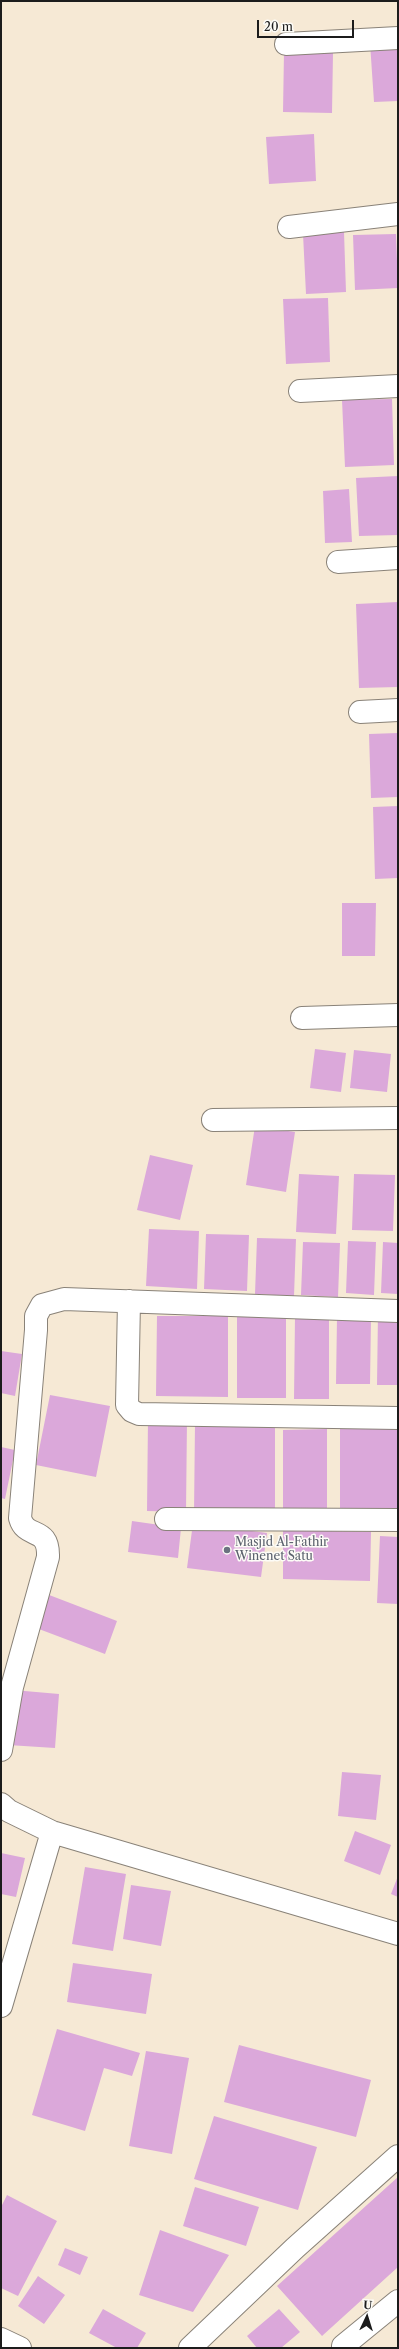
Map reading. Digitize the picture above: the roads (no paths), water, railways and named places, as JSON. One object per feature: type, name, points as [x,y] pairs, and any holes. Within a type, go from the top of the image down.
[{"type":"street","points":[[286,44],[398,38]]},
{"type":"street","points":[[289,228],[398,214]]},
{"type":"street","points":[[300,391],[398,386]]},
{"type":"street","points":[[338,562],[398,558]]},
{"type":"street","points":[[360,712],[398,710]]},
{"type":"street","points":[[302,1018],[398,1015]]},
{"type":"street","points":[[213,1120],[398,1118]]},
{"type":"street","points":[[1,1750],[12,1687],[48,1557],[48,1546],[46,1540],[25,1528],[20,1518],[36,1316],[42,1306],[64,1299],[398,1311]]},
{"type":"street","points":[[129,1301],[127,1405],[132,1411],[139,1414],[398,1418]]},
{"type":"street","points":[[166,1519],[398,1520]]},
{"type":"street","points":[[1,1804],[9,1811],[52,1832],[398,1934]]},
{"type":"street","points":[[1,2006],[52,1832]]},
{"type":"street","points":[[190,2348],[295,2248],[398,2156]]},
{"type":"street","points":[[343,2346],[398,2301]]},
{"type":"street","points":[[1,2339],[20,2348]]},
{"type":"place","name":"Masjid Al-Fathir Winenet Satu","points":[[227,1550]]}]
